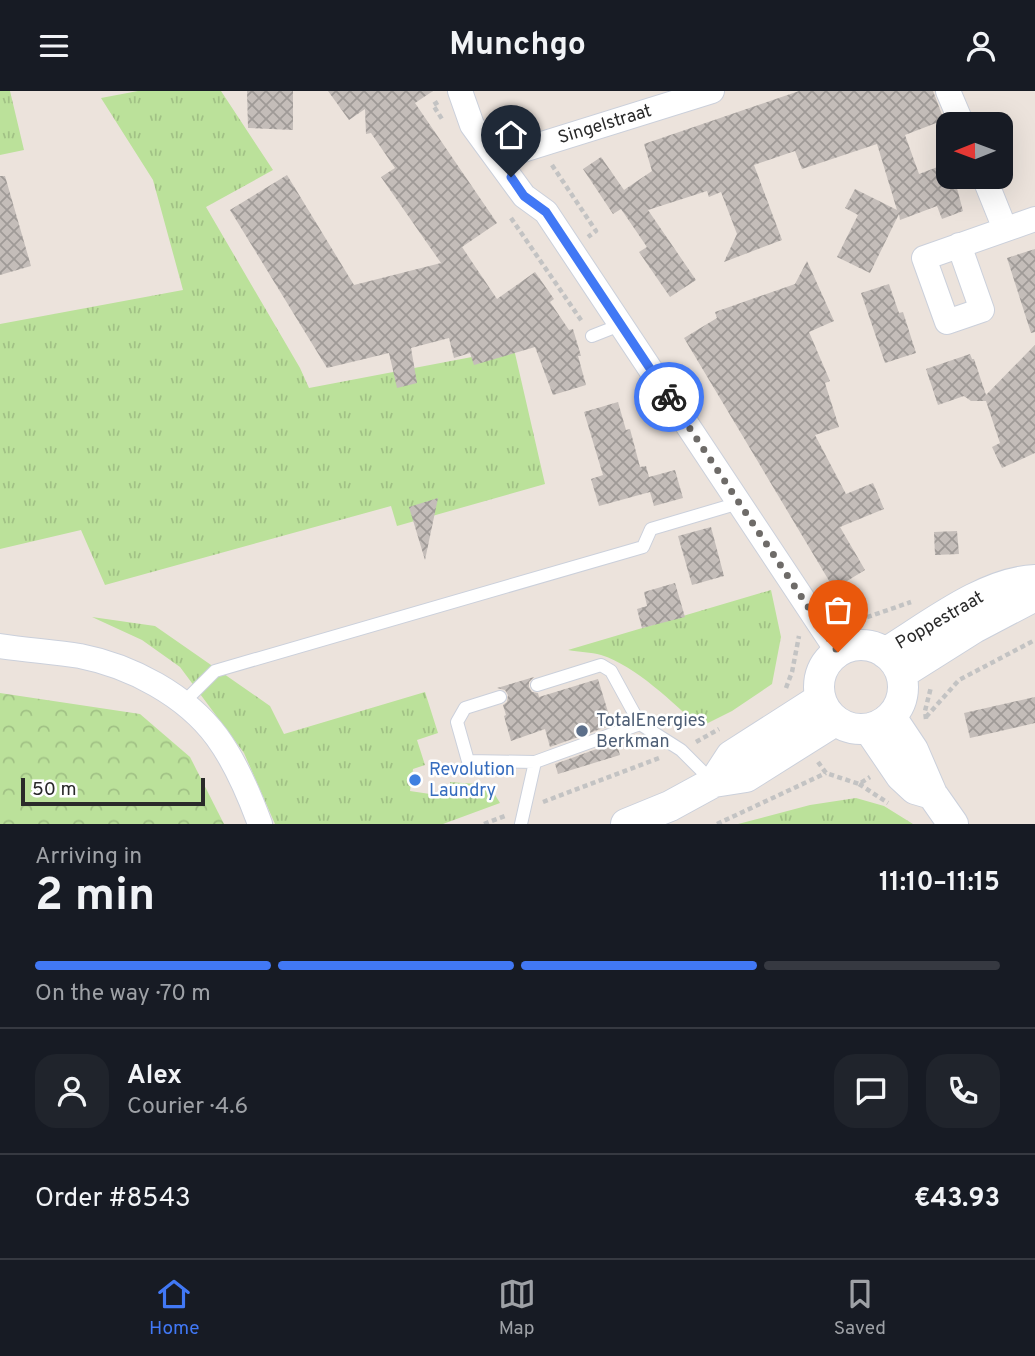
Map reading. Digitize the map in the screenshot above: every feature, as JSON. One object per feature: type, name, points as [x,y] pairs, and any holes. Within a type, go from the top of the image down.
[{"type":"street","points":[[460,91],[472,125],[524,196],[546,212],[838,652]]},
{"type":"street","name":"Singelstraat","points":[[498,158],[712,91]]},
{"type":"street","points":[[948,91],[957,112]]},
{"type":"street","points":[[989,189],[1005,229]]},
{"type":"street","points":[[959,246],[1035,219]]},
{"type":"street","name":"Poppestraat","points":[[893,664],[958,607],[991,591],[1035,580]]},
{"type":"street","name":"Poppestraat","points":[[893,664],[974,628],[1035,596]]},
{"type":"street","points":[[0,646],[83,657],[139,674],[183,703],[216,736],[246,787],[260,824]]},
{"type":"street","points":[[850,646],[874,647],[893,664],[902,697],[880,723],[857,730],[845,727],[827,710],[818,686],[821,672],[828,660],[838,652],[850,646]]},
{"type":"street","points":[[626,824],[670,806],[714,782],[731,756],[827,710]]},
{"type":"street","points":[[880,723],[901,776],[915,789],[932,794],[953,824]]},
{"type":"lane","points":[[592,336],[620,325]]},
{"type":"lane","points":[[183,703],[215,671],[643,547],[651,529],[739,503]]},
{"type":"lane","points":[[537,685],[601,665],[611,671],[640,724],[681,750],[714,782]]},
{"type":"lane","points":[[500,697],[465,708],[457,722],[468,761],[535,762],[640,724]]},
{"type":"lane","points":[[521,824],[535,762]]},
{"type":"path","points":[[539,145],[596,232],[570,248]]},
{"type":"path","points":[[926,717],[959,680],[1035,640]]},
{"type":"path","points":[[484,824],[681,750],[726,725]]},
{"type":"path","points":[[717,824],[826,773]]},
{"type":"green space","points":[[0,91],[10,91],[24,150],[0,155]]},
{"type":"green space","points":[[138,91],[221,91],[273,170],[206,207],[309,388],[514,349],[545,484],[397,526],[391,506],[105,585],[81,530],[0,549],[0,324],[183,290],[153,180],[101,98]]},
{"type":"green space","points":[[771,590],[781,637],[772,684],[732,711],[700,727],[654,686],[614,660],[593,653],[568,650]]},
{"type":"green space","points":[[92,617],[155,626],[270,706],[284,734],[425,692],[438,733],[417,740],[425,765],[413,769],[410,791],[450,797],[450,782],[489,785],[500,803],[443,824],[275,824],[244,753],[180,667],[142,640]]},
{"type":"green space","points":[[0,693],[140,714],[190,757],[224,824],[0,824]]},
{"type":"green space","points":[[856,798],[884,806],[913,824],[738,824],[810,805]]},
{"type":"building","points":[[247,91],[293,91],[293,130],[248,128]]},
{"type":"building","points":[[328,91],[433,91],[415,103],[497,223],[462,247],[497,299],[535,272],[554,299],[550,302],[569,330],[573,329],[586,385],[553,395],[535,347],[474,365],[470,353],[454,358],[449,338],[411,348],[417,383],[397,388],[389,353],[327,368],[230,210],[287,175],[354,285],[441,263],[381,177],[395,168],[371,133],[366,134],[365,109],[349,120]]},
{"type":"building","points":[[799,91],[933,91],[941,112],[936,112],[936,123],[905,135],[919,174],[936,168],[936,189],[957,189],[963,211],[942,219],[937,206],[900,220],[899,214],[870,273],[837,257],[858,215],[845,208],[855,189],[897,210],[877,144],[802,169],[795,151],[754,165],[782,240],[724,262],[737,234],[721,192],[709,197],[707,191],[648,210],[696,280],[670,297],[639,252],[647,247],[621,209],[613,214],[583,169],[601,157],[624,190],[652,171],[644,144]]},
{"type":"building","points":[[0,176],[5,176],[31,266],[0,275]]},
{"type":"building","points":[[1035,249],[1035,332],[1031,333],[1007,258]]},
{"type":"building","points":[[807,261],[834,321],[809,332],[830,381],[825,383],[839,427],[815,435],[846,494],[873,483],[884,509],[840,527],[865,570],[834,589],[684,338],[717,318],[715,312],[795,284]]},
{"type":"building","points":[[889,284],[899,313],[903,312],[916,353],[885,363],[861,293]]},
{"type":"building","points":[[1035,345],[1035,453],[1002,468],[992,447],[1000,443],[986,401],[971,401],[964,396],[938,405],[926,369],[970,354],[986,395]]},
{"type":"building","points":[[618,402],[626,430],[630,429],[640,467],[646,466],[649,477],[675,470],[683,498],[654,506],[650,492],[599,506],[591,479],[603,475],[584,412]]},
{"type":"building","points":[[438,498],[425,560],[409,507]]},
{"type":"building","points":[[711,527],[724,576],[692,585],[678,536]]},
{"type":"building","points":[[957,531],[959,554],[935,555],[934,532]]},
{"type":"building","points":[[675,583],[685,617],[642,628],[637,609],[647,606],[644,592]]},
{"type":"building","points":[[534,677],[529,682],[529,687],[532,692],[538,693],[539,697],[598,679],[612,725],[550,747],[545,729],[511,741],[503,705],[507,702],[508,695],[505,690],[497,688]]},
{"type":"building","points":[[1035,697],[1035,723],[970,738],[964,713]]},
{"type":"building","points":[[616,742],[620,755],[558,774],[555,764]]},
{"type":"way so far","points":[[669,397],[838,652]]},
{"type":"place","name":"TotalEnergies Berkman","points":[[582,731]]},
{"type":"place","name":"Revolution Laundry","points":[[415,780]]},
{"type":"route","points":[[511,177],[524,196],[546,212],[669,397]]}]
